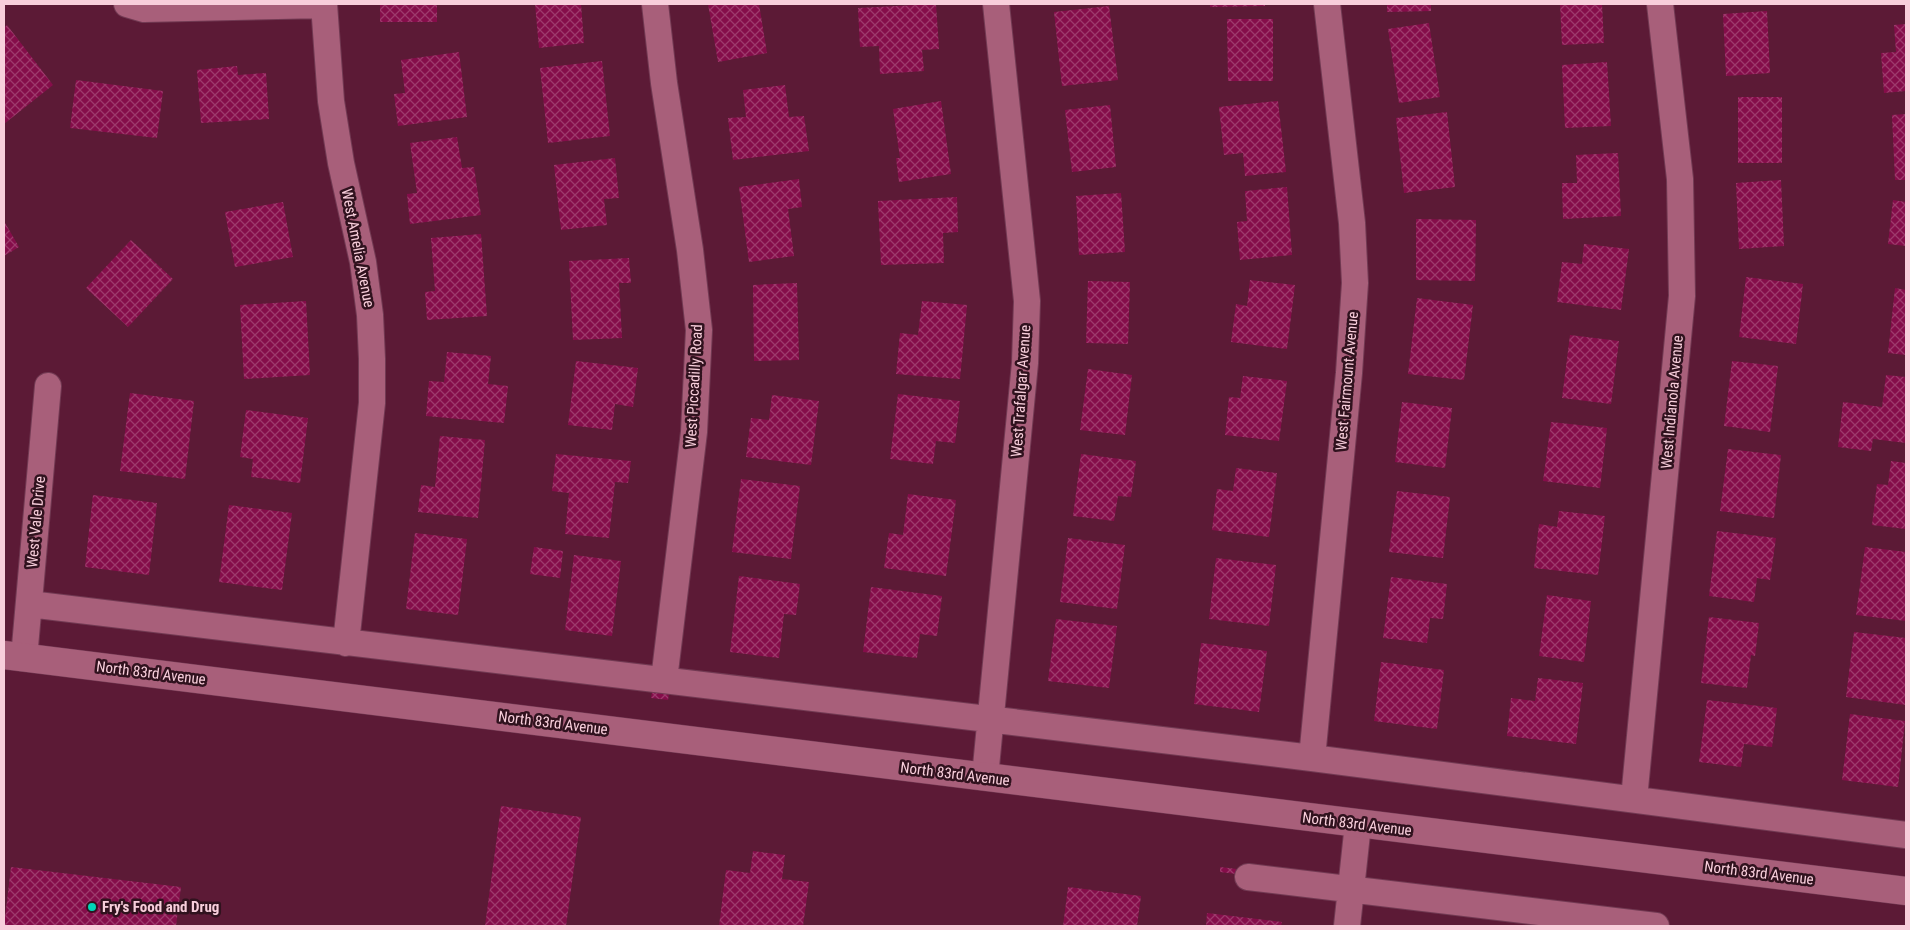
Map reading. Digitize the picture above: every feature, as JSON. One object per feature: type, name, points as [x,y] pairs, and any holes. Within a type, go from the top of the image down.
[{"type":"main road","name":"North 83rd Avenue","points":[[14,657],[1906,891]]},
{"type":"street","points":[[127,4],[144,9],[324,4]]},
{"type":"street","name":"West Amelia Avenue","points":[[324,4],[331,100],[341,163],[363,262],[370,315],[372,359],[372,403],[346,642]]},
{"type":"street","name":"West Piccadilly Road","points":[[655,4],[664,83],[690,250],[699,330],[694,432],[664,680]]},
{"type":"street","name":"West Trafalgar Avenue","points":[[985,777],[1025,363],[1027,301],[996,4]]},
{"type":"street","name":"West Fairmount Avenue","points":[[1312,758],[1349,373],[1354,282],[1352,223],[1327,4]]},
{"type":"street","name":"West Indianola Avenue","points":[[1634,800],[1682,296],[1680,179],[1660,4]]},
{"type":"street","name":"West Vale Drive","points":[[14,657],[29,604],[48,386]]},
{"type":"street","points":[[29,604],[1312,758],[1906,835]]},
{"type":"street","points":[[1347,926],[1358,824]]},
{"type":"street","points":[[1248,877],[1351,891],[1656,926]]},
{"type":"building","points":[[380,4],[437,4],[437,22],[380,22]]},
{"type":"building","points":[[535,4],[581,4],[584,43],[539,48]]},
{"type":"building","points":[[708,4],[759,4],[767,53],[718,62]]},
{"type":"building","points":[[936,4],[939,49],[922,50],[924,71],[880,74],[879,46],[860,47],[858,8]]},
{"type":"building","points":[[1210,4],[1265,4],[1265,6],[1210,7]]},
{"type":"building","points":[[1387,4],[1431,4],[1431,11],[1387,12]]},
{"type":"building","points":[[1560,4],[1602,4],[1604,43],[1562,45]]},
{"type":"building","points":[[1109,6],[1118,80],[1062,86],[1054,12]]},
{"type":"building","points":[[1767,11],[1770,73],[1726,76],[1723,14]]},
{"type":"building","points":[[1227,19],[1273,19],[1273,81],[1228,81]]},
{"type":"building","points":[[1429,23],[1440,97],[1399,103],[1388,29]]},
{"type":"building","points":[[1906,24],[1906,91],[1884,93],[1881,53],[1896,52],[1894,25]]},
{"type":"building","points":[[7,25],[53,85],[4,124],[4,28]]},
{"type":"building","points":[[459,52],[467,117],[398,126],[394,94],[405,93],[401,60]]},
{"type":"building","points":[[602,61],[610,136],[548,143],[540,68]]},
{"type":"building","points":[[1607,62],[1611,126],[1565,128],[1562,65]]},
{"type":"building","points":[[237,66],[238,75],[266,73],[269,119],[201,123],[197,70]]},
{"type":"building","points":[[76,80],[163,91],[157,138],[70,128]]},
{"type":"building","points":[[785,85],[789,117],[804,116],[809,151],[733,160],[728,118],[746,117],[743,90]]},
{"type":"building","points":[[1738,97],[1782,97],[1782,163],[1738,163]]},
{"type":"building","points":[[941,101],[951,174],[899,182],[896,158],[900,158],[893,109]]},
{"type":"building","points":[[1278,101],[1286,172],[1245,176],[1243,153],[1224,155],[1219,107]]},
{"type":"building","points":[[1110,105],[1116,167],[1072,172],[1065,110]]},
{"type":"building","points":[[1447,112],[1455,187],[1404,193],[1396,118]]},
{"type":"building","points":[[1906,114],[1906,180],[1895,180],[1892,115]]},
{"type":"building","points":[[457,137],[462,168],[474,167],[481,215],[410,224],[407,194],[417,193],[410,143]]},
{"type":"building","points":[[1618,153],[1621,216],[1563,219],[1562,183],[1577,183],[1576,155]]},
{"type":"building","points":[[615,158],[619,198],[604,199],[607,225],[561,230],[554,165]]},
{"type":"building","points":[[799,179],[802,207],[788,209],[794,256],[749,262],[739,187]]},
{"type":"building","points":[[1781,180],[1784,246],[1739,249],[1736,183]]},
{"type":"building","points":[[1287,187],[1292,255],[1240,260],[1237,222],[1247,221],[1245,191]]},
{"type":"building","points":[[1121,193],[1125,252],[1079,255],[1076,196]]},
{"type":"building","points":[[957,197],[958,232],[943,233],[944,263],[881,265],[878,201]]},
{"type":"building","points":[[1893,200],[1906,202],[1906,246],[1888,244]]},
{"type":"building","points":[[283,202],[293,257],[235,267],[225,212]]},
{"type":"building","points":[[1416,219],[1476,220],[1475,281],[1416,280]]},
{"type":"building","points":[[4,221],[19,247],[4,256]]},
{"type":"building","points":[[481,234],[487,316],[427,320],[425,292],[435,291],[431,238]]},
{"type":"building","points":[[131,240],[173,279],[128,327],[86,288]]},
{"type":"building","points":[[1584,244],[1629,249],[1621,310],[1557,302],[1562,262],[1582,264]]},
{"type":"building","points":[[629,258],[631,283],[619,283],[622,338],[573,340],[569,261]]},
{"type":"building","points":[[1746,277],[1803,284],[1796,344],[1739,337]]},
{"type":"building","points":[[1250,280],[1295,285],[1287,349],[1231,342],[1236,304],[1247,306]]},
{"type":"building","points":[[1088,281],[1130,282],[1128,344],[1086,343]]},
{"type":"building","points":[[797,283],[799,360],[754,361],[753,285]]},
{"type":"building","points":[[1895,288],[1906,290],[1906,355],[1888,353]]},
{"type":"building","points":[[1417,298],[1473,305],[1464,380],[1408,374]]},
{"type":"building","points":[[306,301],[310,375],[244,379],[240,305]]},
{"type":"building","points":[[922,301],[967,305],[960,379],[896,374],[900,333],[918,335]]},
{"type":"building","points":[[1570,335],[1619,341],[1611,404],[1562,398]]},
{"type":"building","points":[[447,352],[491,356],[488,384],[508,386],[504,423],[426,416],[429,381],[444,382]]},
{"type":"building","points":[[576,361],[638,368],[633,407],[615,404],[612,430],[568,425]]},
{"type":"building","points":[[1732,361],[1778,366],[1770,432],[1724,426]]},
{"type":"building","points":[[1088,369],[1132,375],[1125,435],[1080,430]]},
{"type":"building","points":[[1886,375],[1906,377],[1906,443],[1873,439],[1871,451],[1838,447],[1843,402],[1882,407]]},
{"type":"building","points":[[1243,376],[1287,381],[1279,441],[1225,435],[1229,397],[1240,398]]},
{"type":"building","points":[[130,393],[194,401],[185,479],[120,471]]},
{"type":"building","points":[[898,394],[960,401],[955,443],[936,441],[933,464],[890,459]]},
{"type":"building","points":[[772,395],[819,401],[811,465],[746,457],[751,418],[769,420]]},
{"type":"building","points":[[1402,402],[1452,408],[1445,468],[1395,462]]},
{"type":"building","points":[[246,410],[308,418],[300,483],[251,477],[253,459],[240,457]]},
{"type":"building","points":[[1551,422],[1607,428],[1600,488],[1543,481]]},
{"type":"building","points":[[440,436],[485,440],[478,518],[418,512],[421,485],[435,487]]},
{"type":"building","points":[[1728,449],[1781,455],[1774,518],[1720,511]]},
{"type":"building","points":[[556,454],[631,461],[628,483],[615,482],[609,538],[565,534],[569,493],[552,491]]},
{"type":"building","points":[[1081,454],[1136,461],[1131,497],[1118,496],[1114,521],[1073,516]]},
{"type":"building","points":[[1891,461],[1906,463],[1906,529],[1872,525],[1877,484],[1888,485]]},
{"type":"building","points":[[1236,468],[1277,473],[1269,537],[1212,530],[1217,489],[1233,491]]},
{"type":"building","points":[[741,479],[800,486],[791,559],[732,552]]},
{"type":"building","points":[[1397,491],[1450,497],[1443,558],[1389,552]]},
{"type":"building","points":[[908,494],[956,500],[946,576],[884,568],[889,533],[903,535]]},
{"type":"building","points":[[93,495],[157,503],[149,575],[85,567]]},
{"type":"building","points":[[229,505],[292,513],[282,590],[219,582]]},
{"type":"building","points":[[1559,511],[1605,516],[1598,575],[1534,568],[1539,524],[1557,527]]},
{"type":"building","points":[[1717,531],[1776,538],[1770,580],[1757,578],[1754,602],[1709,596]]},
{"type":"building","points":[[415,533],[467,539],[458,615],[406,609]]},
{"type":"building","points":[[1068,538],[1125,545],[1117,609],[1060,602]]},
{"type":"building","points":[[534,547],[563,551],[560,578],[530,574]]},
{"type":"building","points":[[1865,547],[1906,552],[1906,621],[1856,615]]},
{"type":"building","points":[[574,555],[621,561],[612,636],[565,630]]},
{"type":"building","points":[[1216,558],[1276,565],[1269,626],[1209,619]]},
{"type":"building","points":[[739,576],[800,584],[796,615],[784,614],[779,658],[730,652]]},
{"type":"building","points":[[1391,577],[1447,584],[1443,619],[1430,618],[1427,643],[1383,638]]},
{"type":"building","points":[[871,587],[942,596],[937,636],[920,634],[917,658],[863,652]]},
{"type":"building","points":[[1547,595],[1591,601],[1584,662],[1539,656]]},
{"type":"building","points":[[1709,617],[1759,623],[1755,656],[1751,655],[1747,688],[1701,683]]},
{"type":"building","points":[[1056,619],[1117,626],[1109,688],[1048,681]]},
{"type":"building","points":[[1854,632],[1906,638],[1906,705],[1846,697]]},
{"type":"building","points":[[1201,643],[1267,651],[1259,712],[1194,704]]},
{"type":"building","points":[[1381,662],[1444,670],[1437,729],[1374,721]]},
{"type":"building","points":[[1538,678],[1583,683],[1576,744],[1507,736],[1511,698],[1535,701]]},
{"type":"building","points":[[652,692],[669,694],[668,700],[651,698]]},
{"type":"building","points":[[1707,700],[1777,708],[1772,747],[1744,744],[1741,767],[1699,762]]},
{"type":"building","points":[[1850,714],[1905,721],[1898,787],[1842,780]]},
{"type":"building","points":[[501,806],[581,817],[566,926],[485,926]]},
{"type":"building","points":[[753,851],[785,855],[782,879],[809,882],[803,926],[719,926],[726,870],[750,873]]},
{"type":"building","name":"Fry's Food and Drug","points":[[11,867],[181,887],[176,926],[4,926]]},
{"type":"building","points":[[1220,867],[1237,869],[1236,874],[1220,872]]},
{"type":"building","points":[[1068,887],[1141,896],[1137,926],[1063,926]]},
{"type":"building","points":[[1207,913],[1282,922],[1281,926],[1206,926]]},
{"type":"place","name":"Fry's Food and Drug","points":[[92,907]]}]
